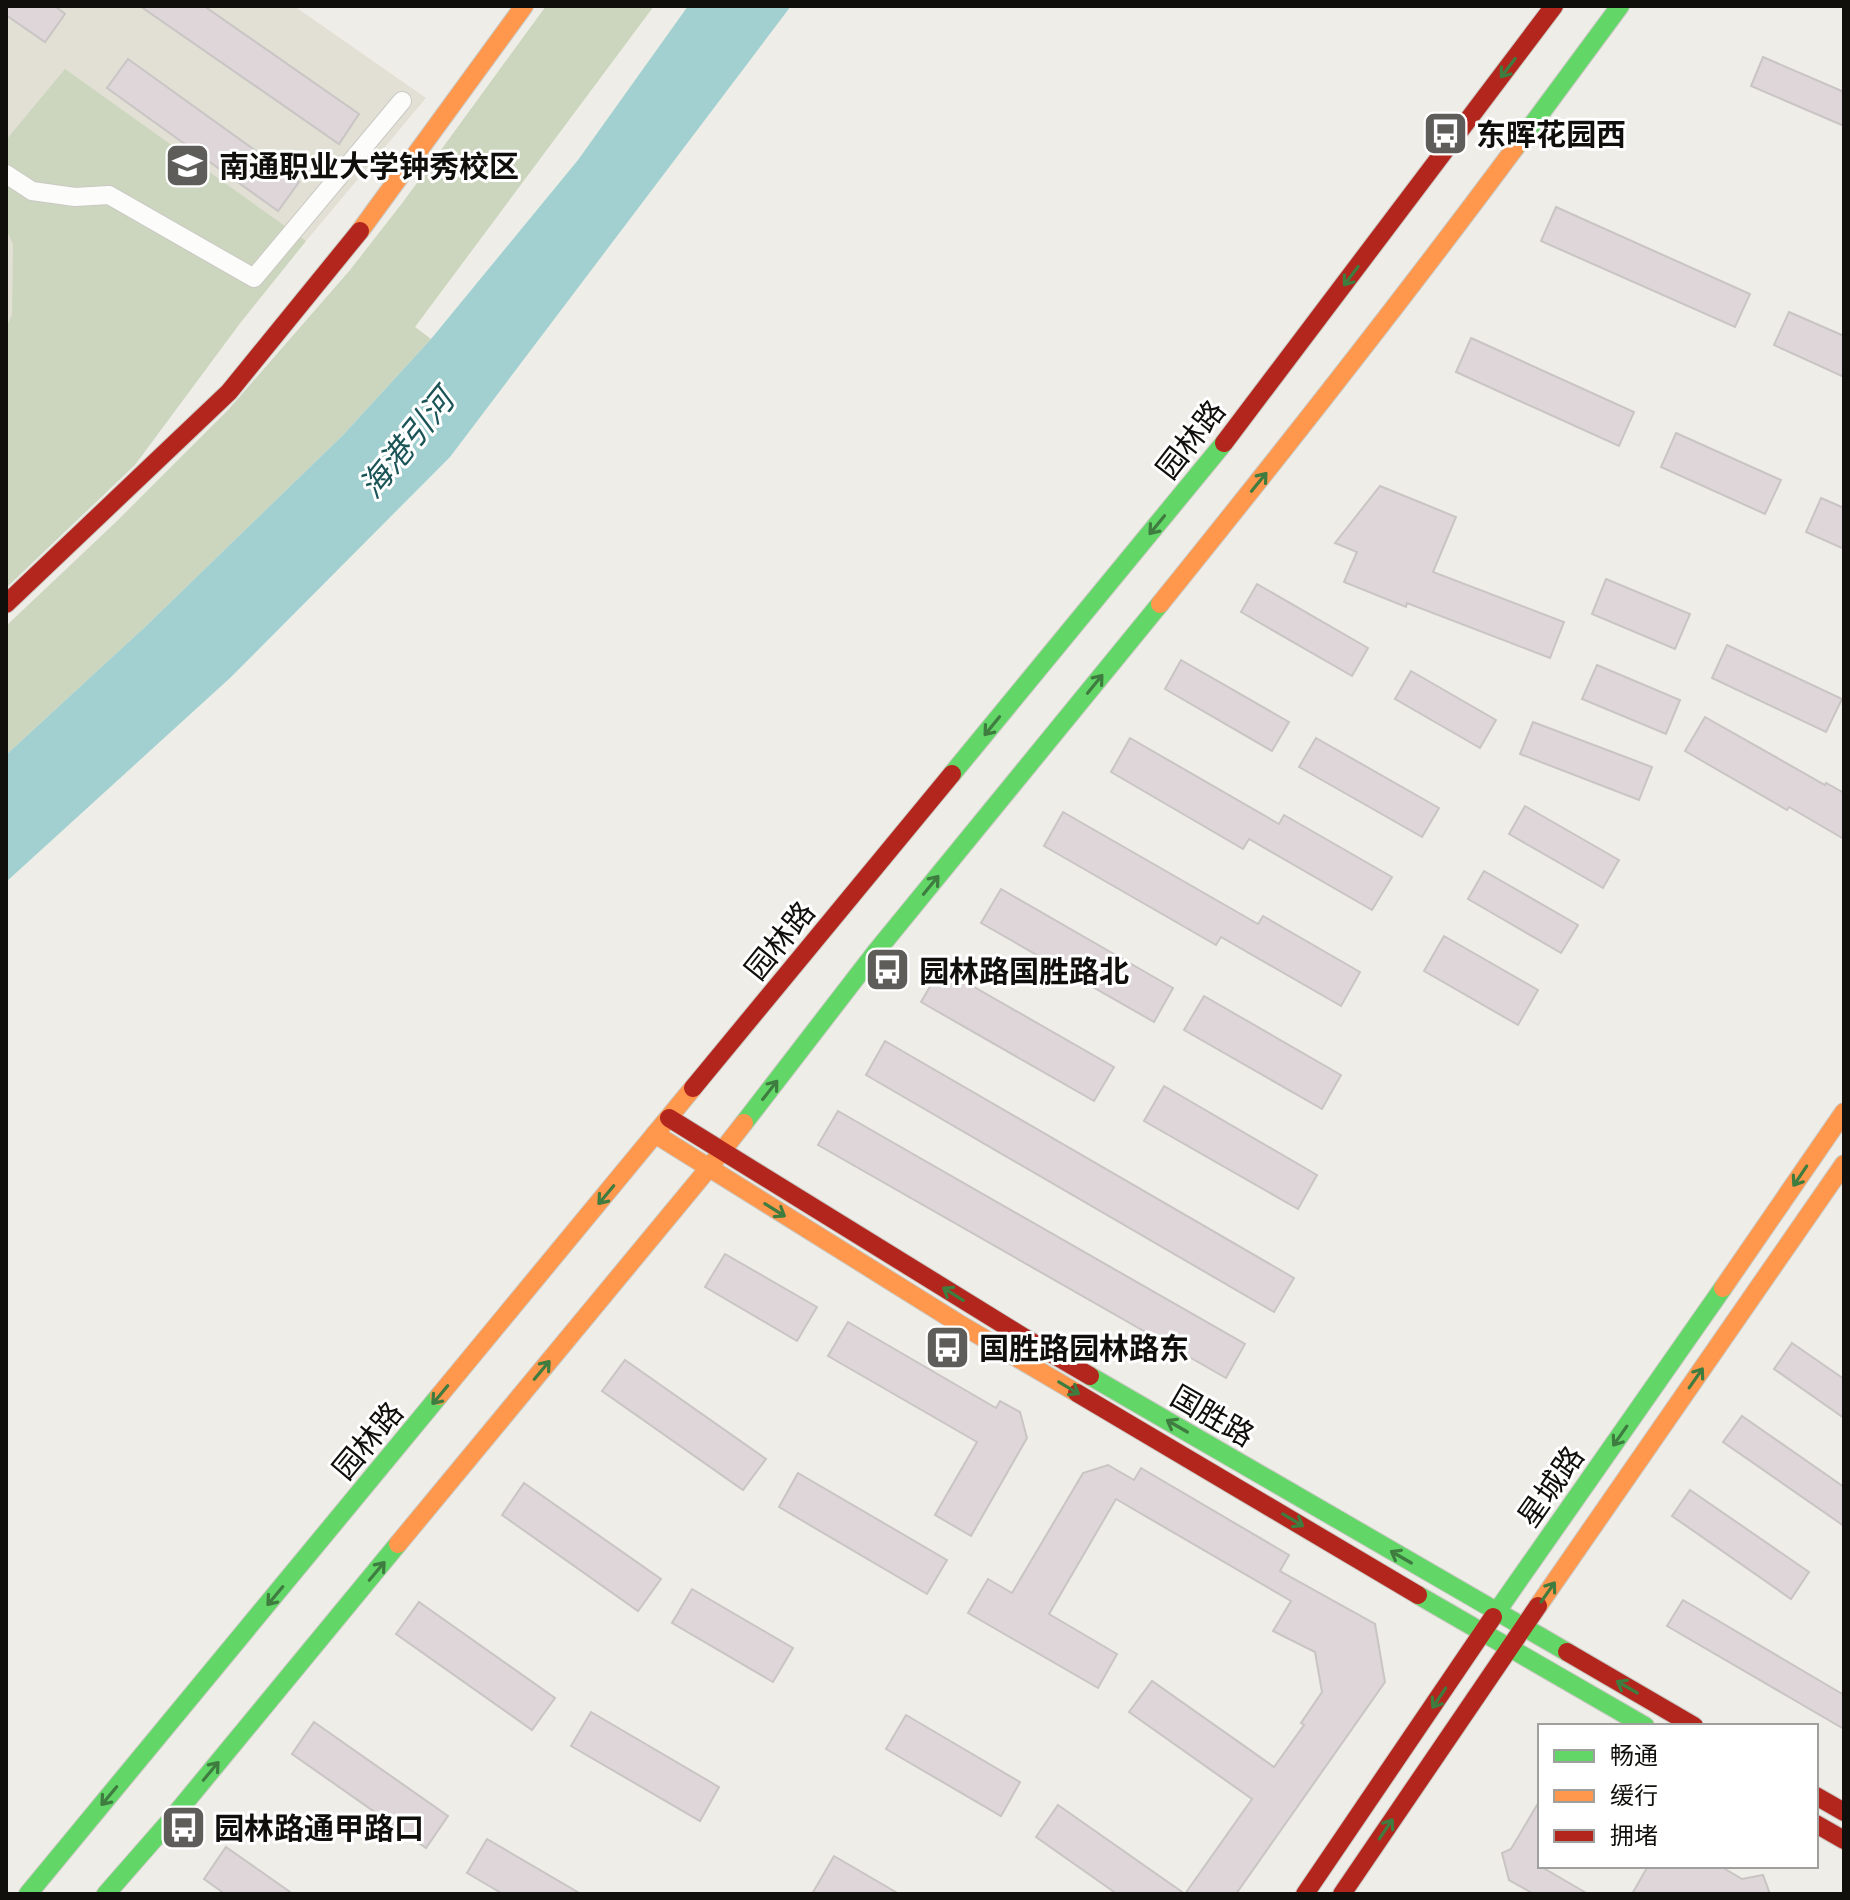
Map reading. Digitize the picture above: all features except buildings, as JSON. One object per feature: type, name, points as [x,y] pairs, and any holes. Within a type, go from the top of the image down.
[{"type":"street","points":[[6,604],[229,392],[360,231],[524,6]]},
{"type":"street","name":"园林路","points":[[28,1894],[1219,450],[1554,6]]},
{"type":"street","points":[[106,1894],[180,1810],[708,1169],[875,953],[1266,473],[1445,242],[1620,6]]},
{"type":"street","points":[[6,174],[32,191],[75,197],[109,195],[254,278],[402,101]]},
{"type":"street","name":"星城路","points":[[1305,1894],[1496,1612],[1844,1112]]},
{"type":"street","name":"国胜路","points":[[669,1118],[1025,1338],[1691,1724]]},
{"type":"street","name":"国胜路","points":[[655,1134],[958,1323],[1642,1724]]},
{"type":"street","name":"星城路","points":[[1342,1894],[1844,1164]]},
{"type":"street","points":[[1818,1797],[1844,1812]]},
{"type":"street","points":[[1818,1825],[1844,1840]]},
{"type":"shaded area","name":"南通职业大学钟秀校区","points":[[6,6],[294,6],[426,98],[241,322],[6,346]]},
{"type":"green space","points":[[546,6],[654,6],[415,327],[431,339],[343,435],[146,626],[6,755],[6,626],[228,410],[350,270]]},
{"type":"green space","points":[[65,69],[306,241],[241,322],[135,465],[6,588],[6,328],[12,315],[13,245],[6,228],[6,140]]},
{"type":"water","name":"海港引河","points":[[688,6],[791,6],[450,457],[230,678],[6,882],[6,755],[146,626],[343,435],[431,339],[578,160]]},
{"type":"traffic: fast","points":[[1515,148],[1620,6]]},
{"type":"traffic: fast","points":[[952,774],[1224,443]]},
{"type":"traffic: fast","points":[[744,1123],[875,953],[1160,604]]},
{"type":"traffic: fast","points":[[1493,1617],[1723,1288]]},
{"type":"traffic: fast","points":[[1090,1376],[1567,1652]]},
{"type":"traffic: fast","points":[[28,1894],[439,1396]]},
{"type":"traffic: fast","points":[[106,1894],[398,1544]]},
{"type":"traffic: fast","points":[[1418,1595],[1642,1724]]},
{"type":"traffic: slow","points":[[360,231],[524,6]]},
{"type":"traffic: slow","points":[[1160,604],[1340,378],[1515,148]]},
{"type":"traffic: slow","points":[[439,1396],[693,1088]]},
{"type":"traffic: slow","points":[[1723,1288],[1844,1112]]},
{"type":"traffic: slow","points":[[398,1544],[744,1123]]},
{"type":"traffic: slow","points":[[655,1134],[958,1323],[1077,1393]]},
{"type":"traffic: slow","points":[[1538,1606],[1844,1164]]},
{"type":"traffic: jam","points":[[1224,443],[1554,6]]},
{"type":"traffic: jam","points":[[6,604],[229,392],[360,231]]},
{"type":"traffic: jam","points":[[693,1088],[952,774]]},
{"type":"traffic: jam","points":[[669,1118],[1090,1376]]},
{"type":"traffic: jam","points":[[1077,1393],[1418,1595]]},
{"type":"traffic: jam","points":[[1342,1894],[1538,1606]]},
{"type":"traffic: jam","points":[[1305,1894],[1493,1617]]},
{"type":"traffic: jam","points":[[1567,1652],[1691,1724]]},
{"type":"traffic: jam","points":[[1818,1797],[1844,1812]]},
{"type":"traffic: jam","points":[[1818,1825],[1844,1840]]},
{"type":"place","name":"东晖花园西","points":[[1445,133]]},
{"type":"place","name":"南通职业大学钟秀校区","points":[[188,165]]},
{"type":"place","name":"园林路国胜路北","points":[[888,970]]},
{"type":"place","name":"国胜路园林路东","points":[[948,1347]]},
{"type":"place","name":"园林路通甲路口","points":[[183,1827]]}]
